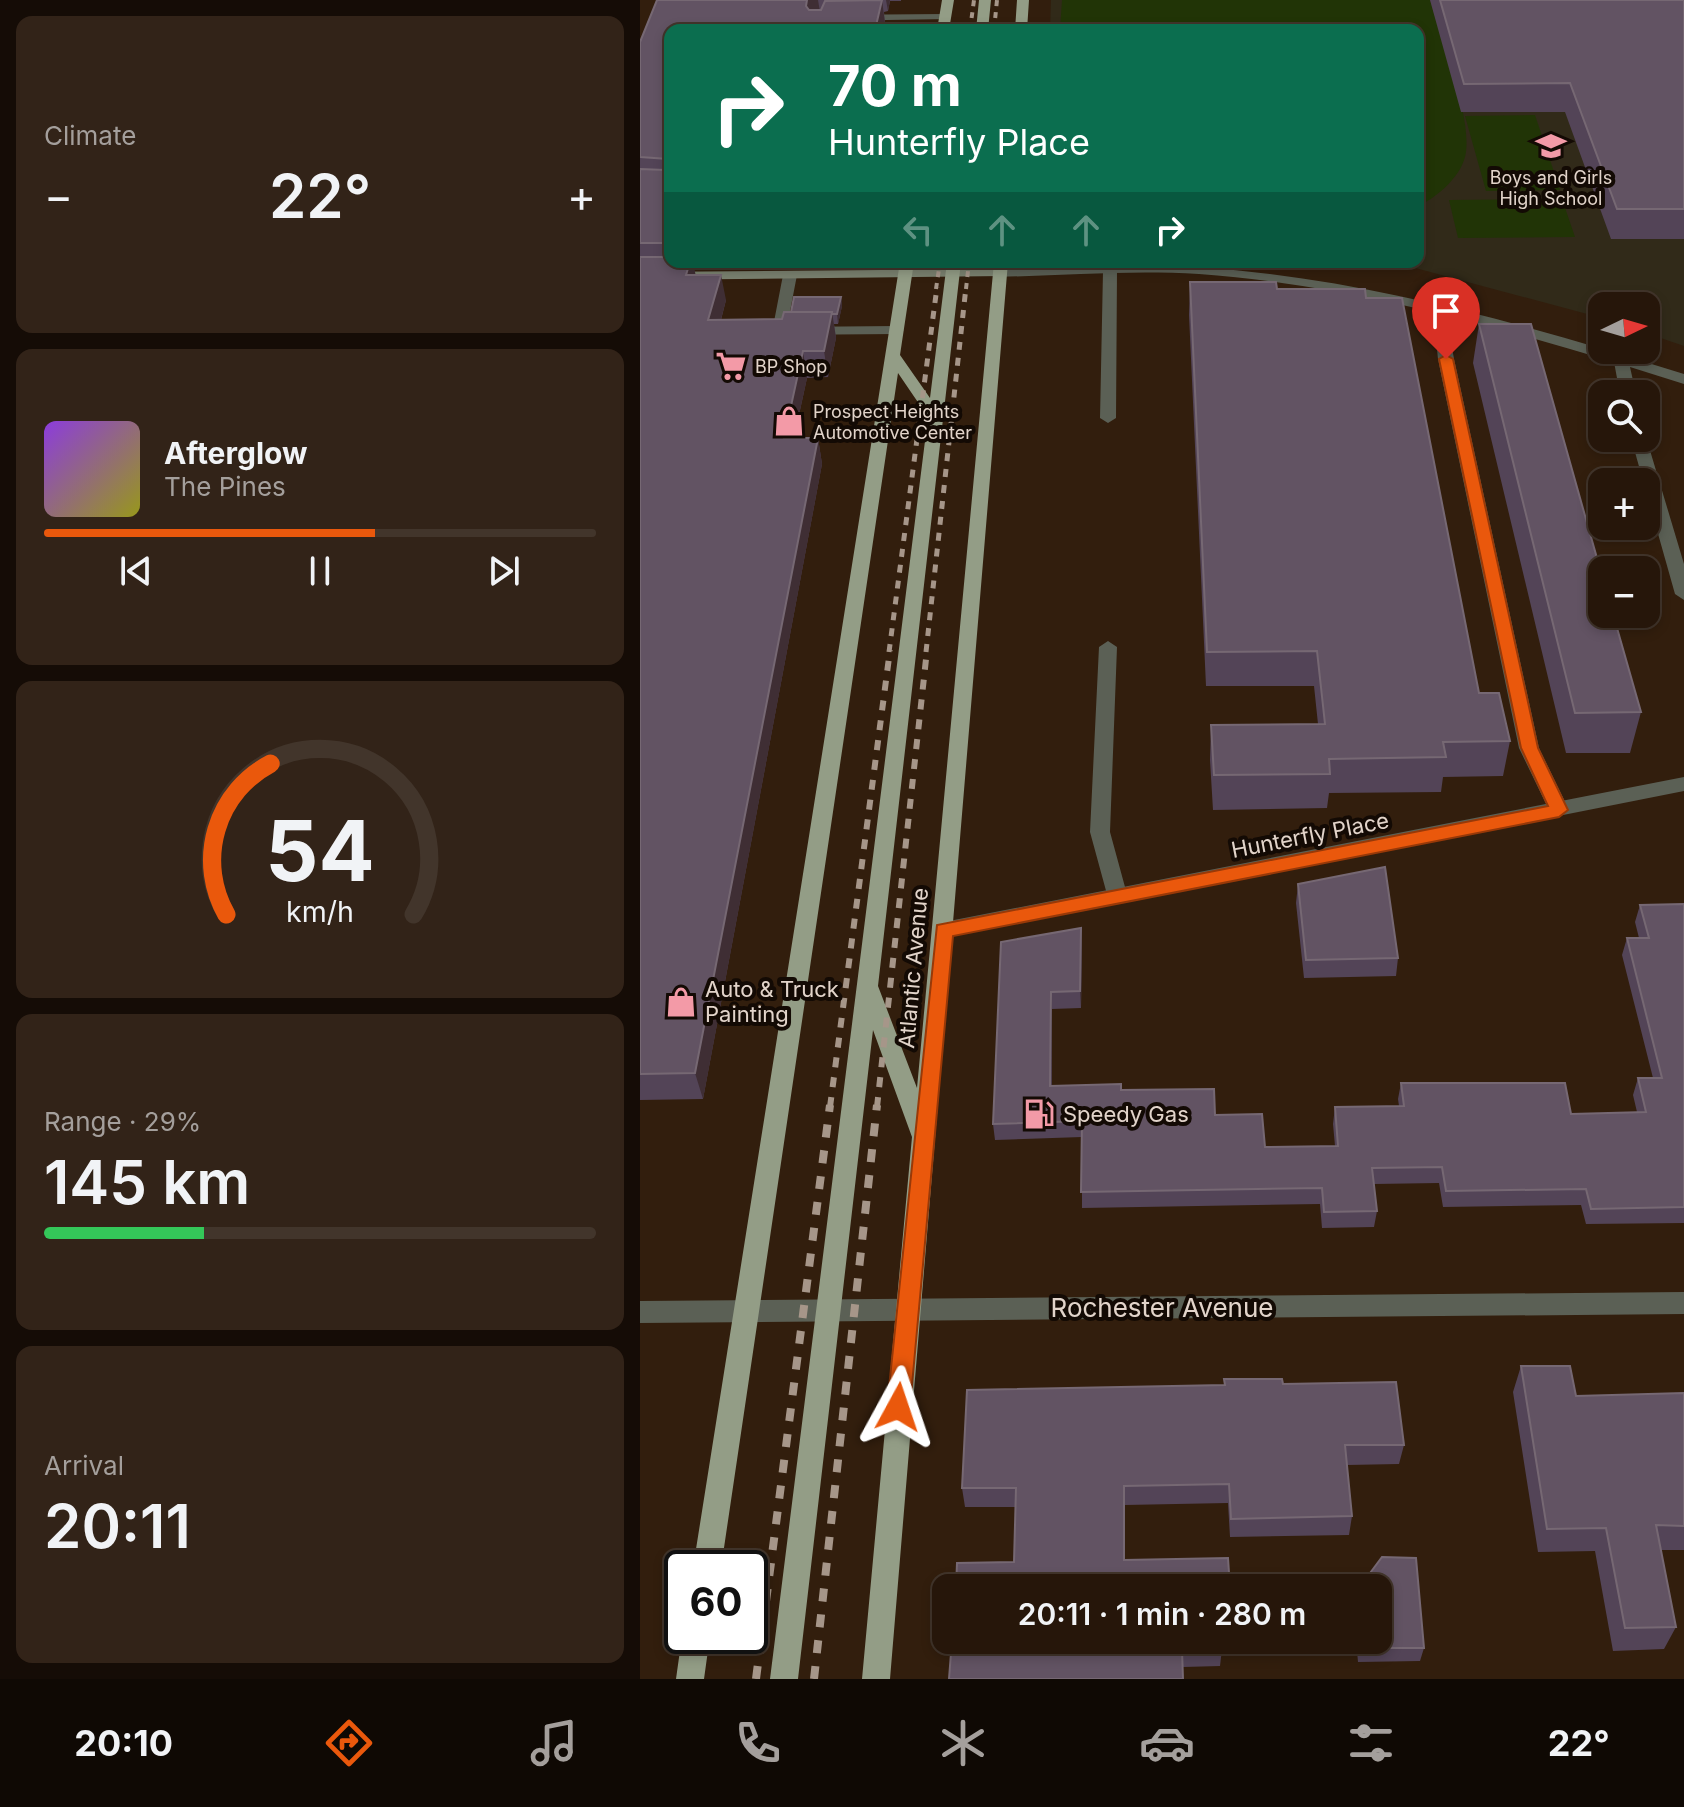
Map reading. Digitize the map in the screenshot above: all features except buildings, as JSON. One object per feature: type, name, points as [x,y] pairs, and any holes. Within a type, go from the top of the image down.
[{"type":"main road","points":[[944,24],[948,0]]},
{"type":"main road","points":[[983,24],[985,0]]},
{"type":"main road","points":[[1021,24],[1023,0]]},
{"type":"main road","points":[[710,1550],[906,268]]},
{"type":"main road","points":[[640,276],[790,275],[953,268],[784,1679]]},
{"type":"main road","name":"Atlantic Avenue","points":[[876,1679],[1000,268]]},
{"type":"main road","points":[[893,355],[936,418]]},
{"type":"main road","points":[[866,984],[925,1142]]},
{"type":"main road","points":[[690,1679],[693,1654]]},
{"type":"street","points":[[820,24],[821,18],[945,17]]},
{"type":"street","points":[[1028,268],[1222,272],[1370,293],[1446,308],[1588,348]]},
{"type":"street","points":[[1108,418],[1110,271]]},
{"type":"street","points":[[790,275],[779,332],[897,330]]},
{"type":"street","points":[[1446,308],[1442,330],[1446,359],[1529,748],[1559,810]]},
{"type":"street","points":[[1637,364],[1684,379]]},
{"type":"street","points":[[1643,452],[1684,594]]},
{"type":"street","points":[[1108,647],[1100,832],[1118,898]]},
{"type":"street","name":"Hunterfly Place","points":[[944,930],[1684,784]]},
{"type":"street","name":"Rochester Avenue","points":[[640,1312],[1684,1303]]},
{"type":"shaded area","name":"Boys and Girls High School","points":[[1051,0],[1684,0],[1684,346],[1660,338],[1660,292],[1588,292],[1588,314],[1415,268],[1424,268],[1424,24],[1050,24]]},
{"type":"green space","points":[[1062,0],[1430,0],[1464,117],[1464,161],[1448,184],[1424,203],[1424,24],[1060,24]]},
{"type":"green space","points":[[1535,115],[1560,190],[1486,191],[1465,116]]},
{"type":"green space","points":[[1562,199],[1575,237],[1458,238],[1449,200]]},
{"type":"railway","points":[[971,24],[974,0]]},
{"type":"railway","points":[[995,24],[997,0]]},
{"type":"railway","points":[[936,289],[939,268]]},
{"type":"railway","points":[[966,289],[968,268]]},
{"type":"railway","points":[[889,652],[937,287]]},
{"type":"railway","points":[[926,652],[966,287]]},
{"type":"railway","points":[[830,1107],[890,650]]},
{"type":"railway","points":[[877,1107],[927,650]]},
{"type":"railway","points":[[756,1679],[830,1105]]},
{"type":"railway","points":[[814,1679],[877,1105]]},
{"type":"place","name":"Boys and Girls High School","points":[[1551,146]]},
{"type":"place","name":"BP Shop","points":[[731,366]]},
{"type":"place","name":"Prospect Heights Automotive Center","points":[[789,421]]},
{"type":"place","name":"Auto & Truck Painting","points":[[681,1002]]},
{"type":"place","name":"Speedy Gas","points":[[1039,1114]]},
{"type":"route","points":[[898,1407],[944,930],[1559,810],[1529,748],[1446,359]]}]
